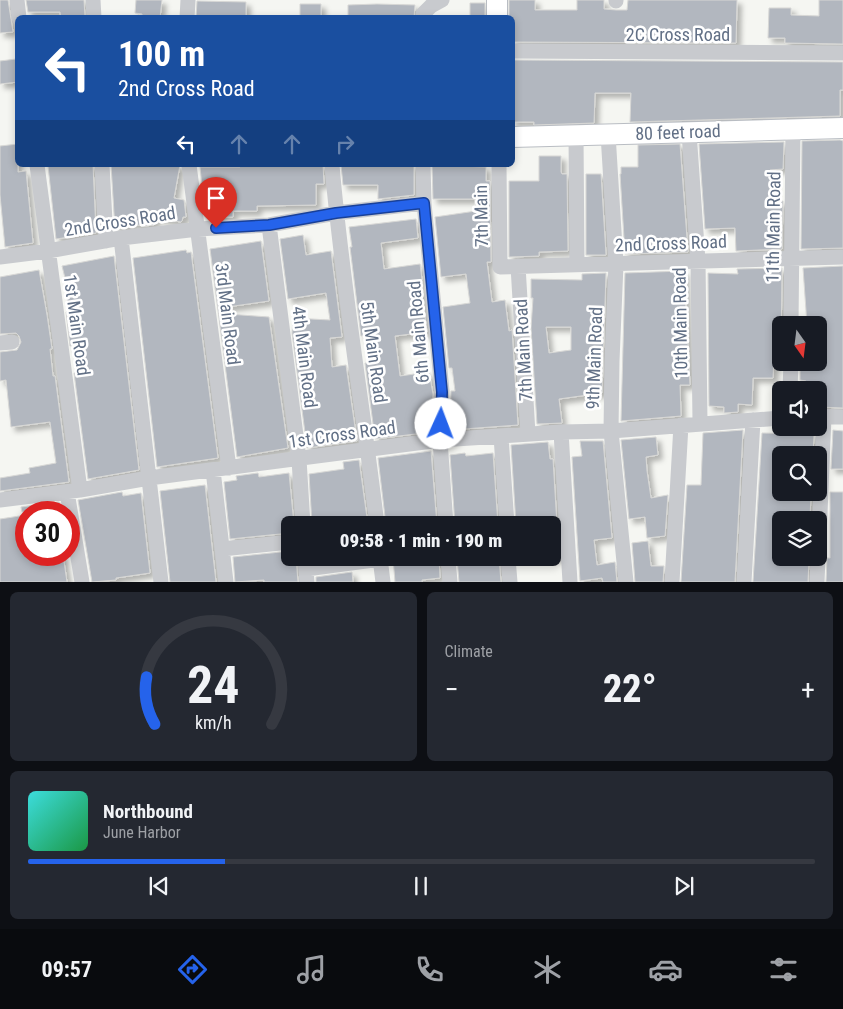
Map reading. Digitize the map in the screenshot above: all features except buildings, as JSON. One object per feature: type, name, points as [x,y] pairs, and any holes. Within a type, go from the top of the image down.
[{"type":"street","points":[[17,0],[19,15]]},
{"type":"street","points":[[93,0],[94,15]]},
{"type":"street","points":[[187,15],[188,0]]},
{"type":"street","points":[[423,15],[431,6],[442,0]]},
{"type":"street","points":[[497,0],[497,15]]},
{"type":"street","name":"2C Cross Road","points":[[515,51],[843,54]]},
{"type":"street","name":"80 feet road","points":[[515,137],[843,128]]},
{"type":"street","name":"11th Main Road","points":[[791,316],[793,129]]},
{"type":"street","name":"10th Main Road","points":[[689,132],[698,261],[700,423]]},
{"type":"street","name":"9th Main Road","points":[[608,134],[616,264],[612,361],[612,431],[626,582]]},
{"type":"street","points":[[576,135],[577,265]]},
{"type":"street","name":"1st Main Road","points":[[37,167],[74,491],[82,582]]},
{"type":"street","points":[[102,167],[106,241]]},
{"type":"street","name":"3rd Main Road","points":[[189,167],[229,468]]},
{"type":"street","name":"5th Main Road","points":[[332,167],[336,213],[376,516]]},
{"type":"street","name":"6th Main Road","points":[[422,167],[442,392],[440,440],[445,516]]},
{"type":"street","name":"7th Main","points":[[499,167],[500,267]]},
{"type":"street","name":"2nd Cross Road","points":[[0,257],[48,252],[121,238],[198,229],[269,225],[336,213],[424,203]]},
{"type":"street","name":"4th Main Road","points":[[269,225],[299,458],[302,516]]},
{"type":"street","points":[[121,238],[161,582]]},
{"type":"street","name":"2nd Cross Road","points":[[500,267],[843,257]]},
{"type":"street","name":"7th Main Road","points":[[518,266],[528,434]]},
{"type":"street","points":[[827,416],[843,417]]},
{"type":"street","name":"1st Cross Road","points":[[0,500],[74,491],[149,478],[440,440],[561,432],[612,431],[772,419]]},
{"type":"street","points":[[744,582],[753,420]]},
{"type":"street","points":[[672,582],[681,425]]},
{"type":"street","points":[[561,432],[570,582]]},
{"type":"street","points":[[501,436],[505,516]]},
{"type":"street","points":[[820,511],[822,436]]},
{"type":"street","points":[[213,470],[226,582]]},
{"type":"street","points":[[222,549],[281,543]]},
{"type":"street","points":[[306,569],[326,566]]},
{"type":"street","points":[[381,566],[383,582]]},
{"type":"street","points":[[449,566],[450,582]]},
{"type":"street","points":[[509,566],[510,582]]},
{"type":"street","points":[[817,582],[818,566]]},
{"type":"route","points":[[216,228],[269,225],[336,213],[424,203],[442,392],[441,424]]}]
